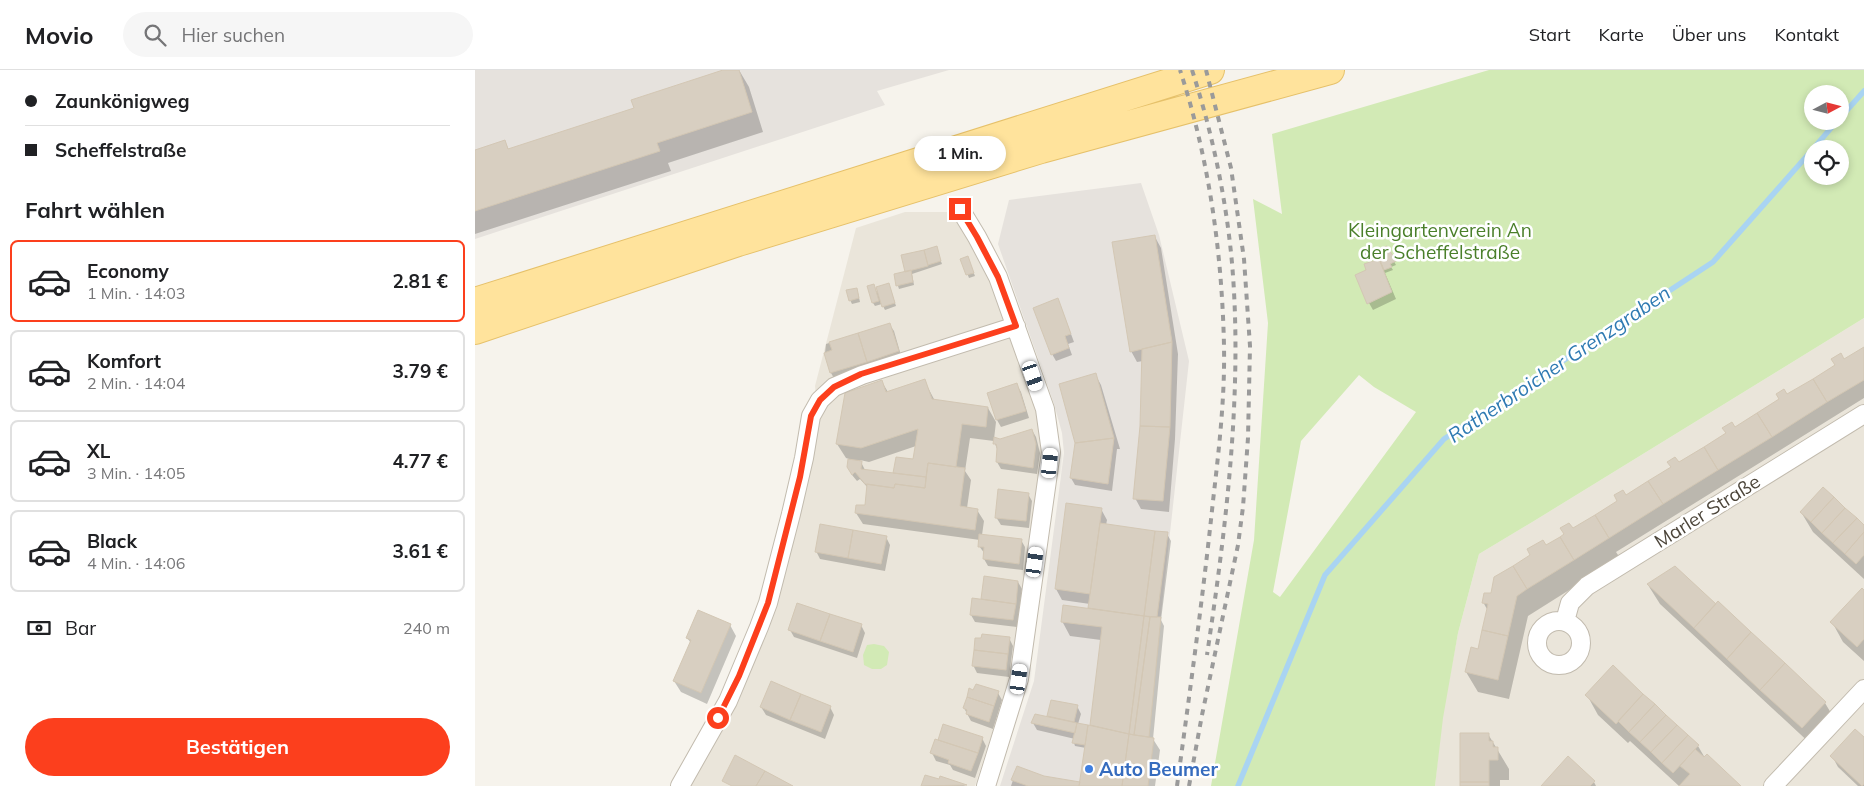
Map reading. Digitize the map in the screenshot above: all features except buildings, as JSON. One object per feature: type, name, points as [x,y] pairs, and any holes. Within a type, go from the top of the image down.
[{"type":"main road","points":[[475,302],[1210,70]]},
{"type":"main road","points":[[475,330],[738,242],[1022,155],[1330,70]]},
{"type":"street","points":[[960,209],[998,277],[1045,410],[1051,452],[1019,679],[986,786]]},
{"type":"street","points":[[680,786],[727,701],[762,619],[791,514],[804,458],[811,416],[820,400],[834,387],[861,374],[1016,326]]},
{"type":"street","name":"Marler Straße","points":[[1565,621],[1570,603],[1587,586],[1864,414]]},
{"type":"street","points":[[1773,786],[1864,688]]},
{"type":"shaded area","points":[[475,70],[949,70],[877,91],[885,105],[475,239]]},
{"type":"shaded area","points":[[1141,183],[1159,235],[1189,361],[1142,786],[1000,786],[1034,681],[1064,453],[1062,433],[1054,404],[998,244],[1009,200]]},
{"type":"shaded area","points":[[905,212],[951,212],[999,289],[1041,434],[1043,452],[1011,675],[975,786],[687,786],[749,668],[818,416],[815,386],[856,228]]},
{"type":"shaded area","points":[[1864,318],[1864,786],[1435,786],[1442,718],[1458,633],[1479,554]]},
{"type":"green space","name":"Kleingartenverein An der Scheffelstraße","points":[[1489,70],[1864,70],[1864,318],[1479,554],[1458,633],[1443,718],[1435,786],[1211,786],[1254,540],[1268,323],[1253,199],[1282,214],[1272,134]],"holes":[[[1359,375],[1374,387],[1416,412],[1280,597],[1273,592],[1301,441]]]},
{"type":"green space","points":[[867,645],[884,646],[889,652],[887,665],[881,669],[872,669],[864,665],[863,655]]},
{"type":"waterway","name":"Ratherbroicher Grenzgraben","points":[[1849,108],[1864,91]]},
{"type":"waterway","name":"Ratherbroicher Grenzgraben","points":[[1821,140],[1829,130]]},
{"type":"waterway","name":"Ratherbroicher Grenzgraben","points":[[1238,786],[1325,575],[1444,439],[1713,262],[1804,159]]},
{"type":"railway","points":[[1177,786],[1209,537],[1224,384],[1223,311],[1217,241],[1199,137],[1180,70]]},
{"type":"railway","points":[[1192,70],[1206,117],[1222,189],[1232,263],[1235,312],[1234,410],[1231,459],[1207,655]]},
{"type":"railway","points":[[1189,786],[1238,545],[1248,438],[1250,346],[1244,259],[1231,168],[1206,70]]},
{"type":"place","name":"Auto Beumer","points":[[1089,769]]},
{"type":"route","points":[[718,718],[739,676],[768,603],[800,477],[811,416],[820,400],[834,387],[861,374],[1016,326],[998,277],[960,209]]}]
